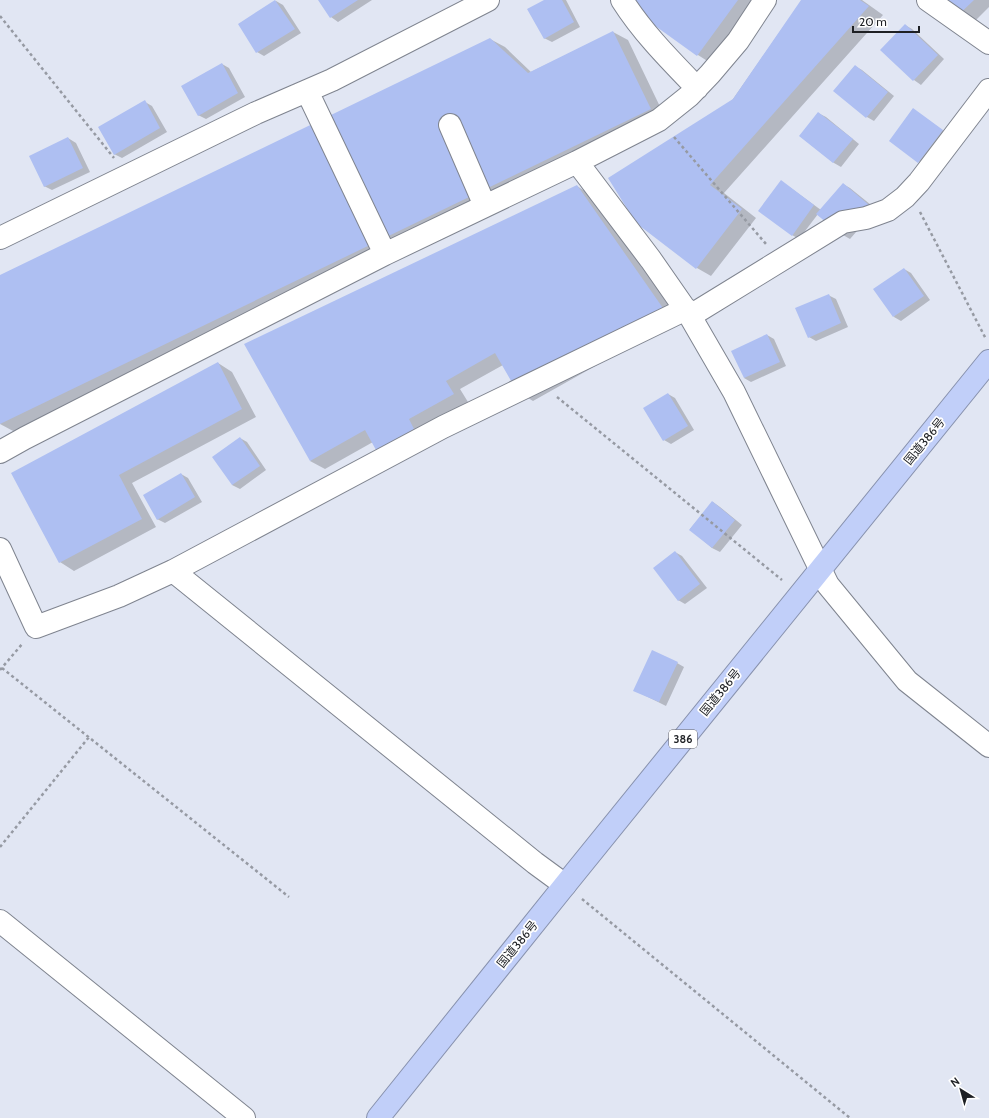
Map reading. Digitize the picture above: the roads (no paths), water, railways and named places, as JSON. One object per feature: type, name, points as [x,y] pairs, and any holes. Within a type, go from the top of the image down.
[{"type":"highway","name":"国道386号","points":[[378,1118],[564,885],[989,361]]},
{"type":"street","points":[[0,238],[256,113],[332,80],[488,0]]},
{"type":"street","points":[[622,0],[635,20],[658,48],[697,88]]},
{"type":"street","points":[[0,452],[385,254],[577,162],[659,120],[690,96],[738,41],[765,0]]},
{"type":"street","points":[[928,0],[989,43]]},
{"type":"street","points":[[0,550],[36,627],[119,596],[173,571],[443,427],[538,381],[688,312],[781,260],[843,222],[866,218],[888,210],[905,197],[919,182],[989,90]]},
{"type":"street","points":[[307,91],[385,254]]},
{"type":"street","points":[[450,125],[485,206]]},
{"type":"street","points":[[577,162],[688,312],[734,392],[828,585],[907,681],[989,746]]},
{"type":"street","points":[[173,571],[564,885]]},
{"type":"street","points":[[0,921],[244,1118]]}]
